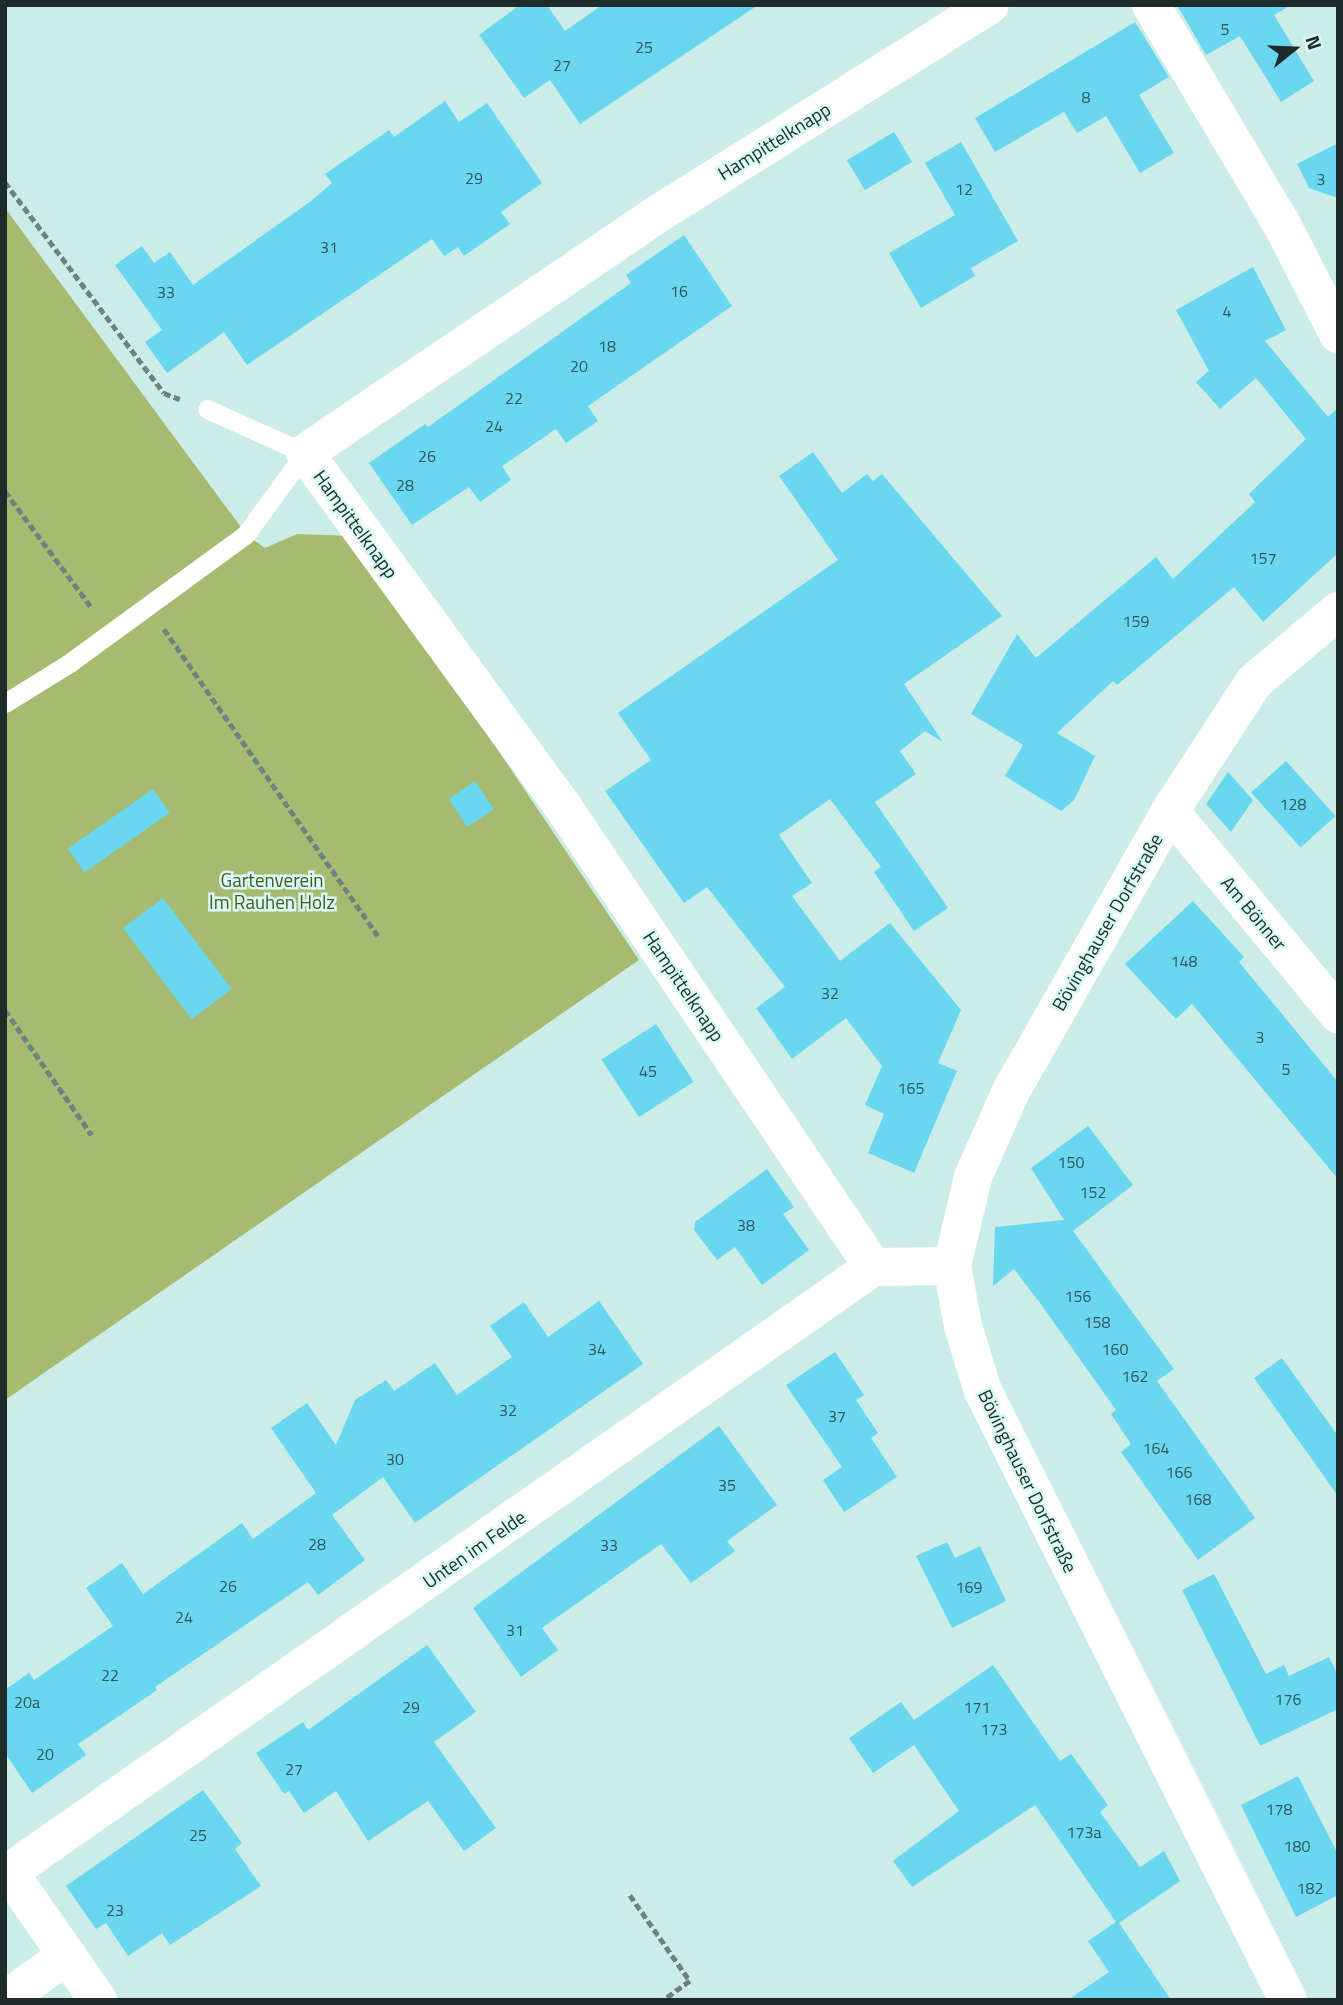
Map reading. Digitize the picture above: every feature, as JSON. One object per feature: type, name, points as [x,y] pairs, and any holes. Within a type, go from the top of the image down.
[{"type":"street","name":"Hampittelknapp","points":[[873,1267],[561,804],[305,453],[653,217],[990,5]]},
{"type":"street","points":[[1151,5],[1280,222],[1338,334]]},
{"type":"street","name":"Bövinghauser Dorfstraße","points":[[1288,2000],[983,1391],[963,1326],[952,1266],[972,1177],[1010,1093],[1170,811],[1254,682],[1338,611]]},
{"type":"street","name":"Am Bönner","points":[[1170,811],[1338,1014]]},
{"type":"street","points":[[873,1267],[952,1266]]},
{"type":"street","name":"Unten im Felde","points":[[98,2000],[7,1874],[873,1267]]},
{"type":"street","points":[[5,1996],[12,1996],[67,1955]]},
{"type":"lane","points":[[5,703],[110,633],[246,534],[305,453],[206,409]]},
{"type":"path","points":[[5,181],[164,393],[206,409]]},
{"type":"path","points":[[5,491],[110,633]]},
{"type":"path","points":[[148,605],[378,936]]},
{"type":"path","points":[[5,1010],[92,1135]]},
{"type":"path","points":[[630,1895],[690,1981],[664,2000]]},
{"type":"green space","name":"Gartenverein Im Rauhen Holz","points":[[5,208],[246,534],[265,548],[297,534],[354,536],[639,960],[5,1400]]},
{"type":"building","points":[[520,5],[547,5],[565,31],[602,5],[758,5],[580,124],[550,80],[524,98],[479,35]]},
{"type":"building","points":[[1177,5],[1291,5],[1274,15],[1314,81],[1281,102],[1240,36],[1206,55]]},
{"type":"building","points":[[1135,22],[1169,77],[1139,95],[1174,153],[1140,173],[1106,116],[1077,133],[1064,112],[995,152],[975,118]]},
{"type":"building","points":[[445,101],[459,122],[487,103],[542,183],[501,212],[510,224],[464,256],[458,247],[444,256],[432,239],[247,365],[224,332],[167,373],[145,342],[162,330],[115,265],[142,246],[154,263],[170,252],[193,285],[311,201],[332,183],[325,174],[389,130],[394,137]]},
{"type":"building","points":[[894,132],[912,162],[865,190],[847,160]]},
{"type":"building","points":[[961,142],[1018,241],[971,268],[975,276],[921,308],[889,253],[955,215],[925,163]]},
{"type":"building","points":[[1338,143],[1338,198],[1309,188],[1297,164]]},
{"type":"building","points":[[684,235],[732,306],[588,406],[598,421],[566,443],[556,429],[502,466],[511,480],[480,502],[469,487],[412,525],[369,463],[425,424],[428,427],[631,283],[626,275]]},
{"type":"building","points":[[1253,267],[1286,330],[1265,341],[1328,417],[1338,408],[1338,553],[1263,622],[1234,587],[1117,685],[1113,681],[1057,733],[1095,756],[1074,800],[1061,811],[1005,776],[1023,745],[971,714],[1017,634],[1036,658],[1156,557],[1173,579],[1255,502],[1249,494],[1306,439],[1256,378],[1220,409],[1196,382],[1209,371],[1176,310]]},
{"type":"building","points":[[813,452],[842,493],[867,474],[873,481],[882,474],[1002,616],[904,684],[943,742],[925,731],[900,751],[916,774],[875,802],[948,908],[914,931],[874,872],[881,867],[830,799],[779,835],[812,883],[792,896],[840,961],[890,923],[961,1010],[938,1063],[957,1071],[914,1173],[868,1153],[884,1114],[865,1105],[882,1066],[846,1018],[792,1059],[756,1008],[785,987],[707,887],[684,903],[605,791],[651,760],[618,713],[838,560],[779,476]]},
{"type":"building","points":[[1286,761],[1336,816],[1301,847],[1251,792]]},
{"type":"building","points":[[1228,772],[1253,800],[1231,832],[1206,804]]},
{"type":"building","points":[[475,781],[494,809],[467,827],[448,799]]},
{"type":"building","points":[[153,789],[170,813],[84,872],[68,849]]},
{"type":"building","points":[[163,898],[232,989],[192,1019],[123,928]]},
{"type":"building","points":[[1193,901],[1244,957],[1239,962],[1338,1082],[1338,1179],[1192,1004],[1176,1019],[1125,964]]},
{"type":"building","points":[[656,1024],[694,1082],[639,1117],[601,1059]]},
{"type":"building","points":[[1088,1126],[1133,1185],[1073,1231],[1174,1369],[1157,1381],[1255,1518],[1198,1560],[1121,1452],[1131,1444],[1111,1414],[1116,1410],[1040,1303],[1014,1269],[993,1286],[995,1227],[1064,1220],[1031,1168]]},
{"type":"building","points":[[767,1169],[794,1207],[783,1214],[809,1250],[762,1285],[735,1247],[717,1260],[694,1230],[695,1222]]},
{"type":"building","points":[[599,1301],[643,1364],[415,1523],[383,1477],[332,1515],[365,1560],[318,1595],[308,1582],[155,1687],[157,1690],[78,1744],[86,1755],[32,1793],[5,1753],[5,1690],[29,1673],[34,1680],[113,1626],[86,1588],[122,1563],[143,1594],[242,1523],[253,1539],[316,1493],[271,1428],[307,1403],[336,1445],[355,1400],[386,1380],[394,1391],[435,1363],[457,1395],[512,1357],[490,1326],[524,1302],[548,1337]]},
{"type":"building","points":[[835,1352],[864,1395],[856,1400],[878,1433],[871,1438],[897,1477],[844,1512],[823,1480],[842,1467],[786,1385]]},
{"type":"building","points":[[1282,1358],[1338,1436],[1338,1496],[1254,1378]]},
{"type":"building","points":[[719,1426],[777,1505],[727,1541],[735,1551],[691,1583],[661,1544],[542,1628],[558,1650],[521,1677],[473,1608]]},
{"type":"building","points":[[947,1542],[955,1558],[980,1546],[1006,1601],[952,1628],[916,1556]]},
{"type":"building","points":[[1214,1574],[1266,1674],[1284,1665],[1289,1676],[1329,1657],[1338,1675],[1338,1709],[1260,1746],[1182,1590]]},
{"type":"building","points":[[427,1645],[476,1712],[434,1742],[496,1828],[464,1851],[428,1801],[368,1841],[336,1791],[304,1813],[289,1791],[284,1794],[256,1753],[303,1722],[308,1730]]},
{"type":"building","points":[[993,1665],[1060,1761],[1071,1754],[1108,1805],[1100,1812],[1140,1867],[1164,1851],[1180,1881],[1119,1923],[1171,2000],[1068,2000],[1109,1972],[1088,1941],[1116,1922],[1035,1805],[912,1887],[893,1861],[959,1811],[914,1745],[873,1773],[849,1738],[901,1702],[914,1720]]},
{"type":"building","points":[[1298,1776],[1338,1854],[1338,1895],[1296,1917],[1241,1805]]},
{"type":"building","points":[[203,1790],[242,1843],[235,1849],[261,1886],[170,1945],[162,1933],[128,1956],[106,1923],[96,1929],[66,1886]]}]
